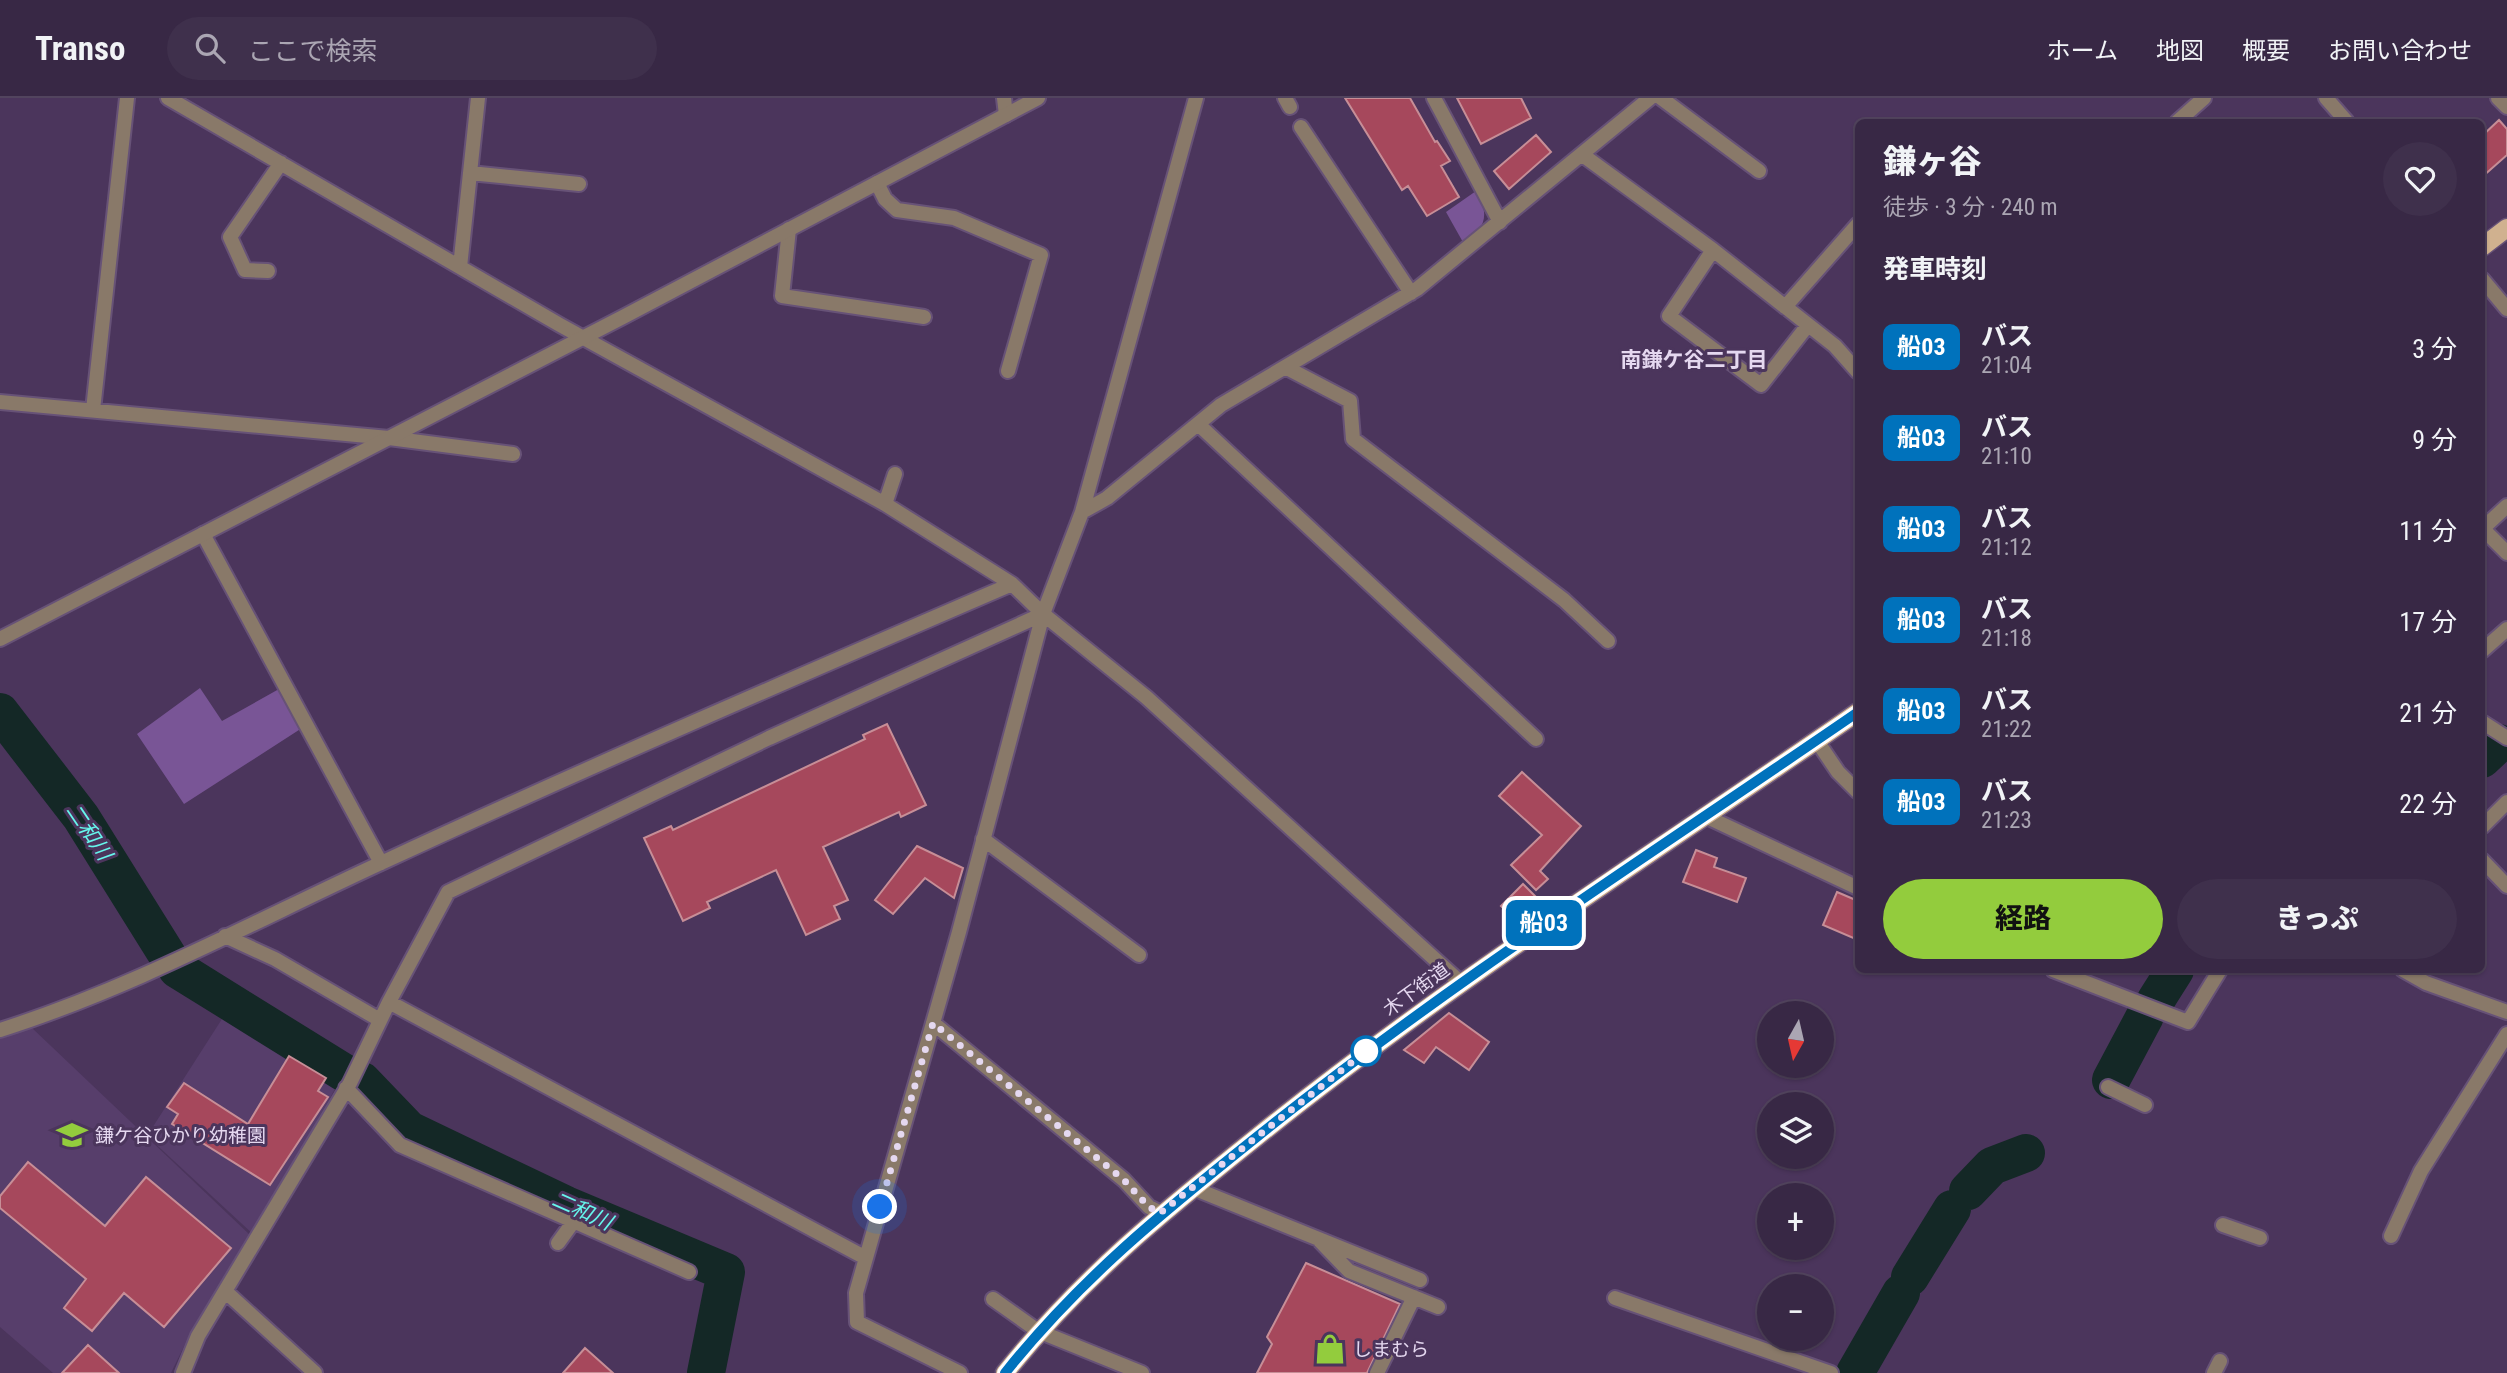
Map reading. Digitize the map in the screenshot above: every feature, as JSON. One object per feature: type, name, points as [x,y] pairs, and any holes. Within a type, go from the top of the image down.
[{"type":"main road","points":[[2485,245],[2507,228]]},
{"type":"main road","name":"木下街道","points":[[1005,1373],[1038,1331],[1083,1283],[1160,1213],[1329,1079],[1460,982],[1855,714]]},
{"type":"street","points":[[93,410],[127,98]]},
{"type":"street","points":[[168,98],[460,267],[885,504],[1012,584],[1043,614],[1146,697],[1460,982]]},
{"type":"street","points":[[460,267],[478,98]]},
{"type":"street","points":[[1004,98],[1006,115]]},
{"type":"street","points":[[0,639],[584,337],[1038,98]]},
{"type":"street","points":[[960,1373],[857,1322],[856,1293],[864,1257],[933,1023],[1043,614],[1082,512],[1196,98]]},
{"type":"street","points":[[1434,98],[1500,222]]},
{"type":"street","points":[[1082,512],[1107,498],[1221,405],[1411,293],[1584,156],[1650,98]]},
{"type":"street","points":[[1661,98],[1759,171]]},
{"type":"street","points":[[2180,119],[2204,98]]},
{"type":"street","points":[[2326,98],[2344,119]]},
{"type":"street","points":[[2498,98],[2507,107]]},
{"type":"street","points":[[1301,127],[1411,293]]},
{"type":"street","points":[[1584,156],[1713,250],[1835,346],[1855,369]]},
{"type":"street","points":[[268,271],[245,270],[230,237],[281,163]]},
{"type":"street","points":[[470,173],[579,184]]},
{"type":"street","points":[[877,183],[885,199],[897,210],[954,218],[1041,255],[1008,371]]},
{"type":"street","points":[[1785,307],[1855,227]]},
{"type":"street","points":[[789,229],[782,296],[924,317]]},
{"type":"street","points":[[1713,250],[1669,316],[1761,385],[1808,326]]},
{"type":"street","points":[[2485,283],[2507,309]]},
{"type":"street","points":[[1287,368],[1350,401],[1353,439],[1564,600],[1608,641]]},
{"type":"street","points":[[0,402],[389,438],[513,454]]},
{"type":"street","points":[[1198,424],[1536,739]]},
{"type":"street","points":[[885,504],[895,474]]},
{"type":"street","points":[[2485,525],[2507,506]]},
{"type":"street","points":[[2485,531],[2507,553]]},
{"type":"street","points":[[203,534],[381,863]]},
{"type":"street","points":[[0,1029],[35,1020],[172,963],[381,863],[668,732],[1012,584]]},
{"type":"street","points":[[183,1373],[198,1336],[351,1080],[388,1002],[447,892],[769,738],[1043,614]]},
{"type":"street","points":[[2485,648],[2507,629]]},
{"type":"street","points":[[2485,724],[2505,736]]},
{"type":"street","points":[[1817,741],[1838,772],[1855,789]]},
{"type":"street","points":[[2485,824],[2507,802]]},
{"type":"street","points":[[1704,816],[1855,887]]},
{"type":"street","points":[[983,839],[1139,955]]},
{"type":"street","points":[[2485,863],[2507,886]]},
{"type":"street","points":[[225,936],[275,959],[380,1020]]},
{"type":"street","points":[[2061,973],[2188,1022],[2218,973]]},
{"type":"street","points":[[2408,973],[2426,983],[2507,1012]]},
{"type":"street","points":[[388,1002],[864,1257]]},
{"type":"street","points":[[933,1023],[1124,1180],[1149,1207],[1160,1213]]},
{"type":"street","points":[[2391,1236],[2421,1171],[2507,1034]]},
{"type":"street","points":[[351,1080],[400,1145],[689,1272]]},
{"type":"street","points":[[2108,1087],[2145,1105]]},
{"type":"street","points":[[1193,1188],[1420,1280]]},
{"type":"street","points":[[558,1243],[574,1221]]},
{"type":"street","points":[[2223,1225],[2260,1238]]},
{"type":"street","points":[[1317,1238],[1349,1271],[1438,1307]]},
{"type":"street","points":[[226,1292],[315,1373]]},
{"type":"street","points":[[1377,1373],[1414,1297]]},
{"type":"street","points":[[1615,1298],[1830,1373]]},
{"type":"street","points":[[993,1299],[1038,1331],[1142,1373]]},
{"type":"shaded area","points":[[1476,191],[1483,207],[1484,220],[1477,232],[1464,244],[1446,212]]},
{"type":"shaded area","points":[[200,688],[222,721],[279,689],[302,728],[184,804],[137,734]]},
{"type":"shaded area","points":[[229,1008],[341,1078],[254,1235],[147,1136]]},
{"type":"shaded area","name":"鎌ケ谷ひかり幼稚園","points":[[32,1028],[250,1235],[188,1338],[171,1373],[53,1373],[0,1327],[0,1034]]},
{"type":"building","points":[[1345,98],[1410,98],[1435,142],[1437,141],[1450,161],[1441,166],[1459,197],[1427,216],[1408,186],[1402,190]]},
{"type":"building","points":[[1457,98],[1521,98],[1531,118],[1481,144]]},
{"type":"building","points":[[2499,120],[2507,129],[2507,155],[2485,174],[2485,133]]},
{"type":"building","points":[[1536,135],[1551,152],[1509,189],[1494,171]]},
{"type":"building","points":[[887,724],[926,805],[901,817],[899,812],[823,847],[848,900],[834,906],[840,919],[806,935],[776,870],[707,902],[710,908],[683,921],[644,838],[671,826],[673,830],[865,739],[863,735]]},
{"type":"building","points":[[1522,772],[1581,826],[1540,871],[1548,879],[1536,890],[1511,865],[1542,835],[1499,796]]},
{"type":"building","points":[[917,846],[963,868],[954,898],[925,878],[893,914],[875,900]]},
{"type":"building","points":[[1696,850],[1717,858],[1714,867],[1746,878],[1737,902],[1683,882]]},
{"type":"building","points":[[1523,884],[1535,896],[1513,918],[1501,906]]},
{"type":"building","points":[[1837,892],[1855,900],[1855,939],[1823,925]]},
{"type":"building","points":[[1449,1013],[1489,1042],[1469,1070],[1436,1047],[1424,1063],[1404,1050]]},
{"type":"building","points":[[289,1056],[326,1078],[318,1091],[328,1097],[270,1185],[172,1124],[178,1114],[167,1107],[184,1083],[248,1124]]},
{"type":"building","points":[[28,1162],[105,1226],[146,1177],[231,1248],[164,1327],[124,1293],[92,1331],[64,1308],[86,1279],[0,1208],[0,1196]]},
{"type":"building","points":[[1306,1263],[1400,1304],[1367,1373],[1257,1373],[1272,1344],[1267,1337]]},
{"type":"building","points":[[88,1345],[119,1373],[62,1373]]},
{"type":"building","points":[[585,1348],[613,1373],[563,1373]]},
{"type":"waterway","name":"二和川","points":[[0,712],[81,817],[169,958]]},
{"type":"waterway","name":"二和川","points":[[2485,756],[2499,743]]},
{"type":"waterway","name":"二和川","points":[[177,969],[343,1072]]},
{"type":"waterway","name":"二和川","points":[[2156,1000],[2173,973]]},
{"type":"waterway","name":"二和川","points":[[2111,1080],[2145,1016]]},
{"type":"waterway","name":"二和川","points":[[362,1081],[409,1130],[566,1205],[726,1272],[706,1373]]},
{"type":"waterway","name":"二和川","points":[[1968,1191],[1992,1166],[2026,1153]]},
{"type":"waterway","name":"二和川","points":[[1910,1277],[1952,1209]]},
{"type":"waterway","name":"二和川","points":[[1855,1373],[1901,1293]]},
{"type":"bus line","name":"船03","points":[[1005,1373],[1067,1298],[1117,1252],[1160,1213],[1321,1085],[1564,909],[1812,746],[1855,714]]},
{"type":"place","name":"鎌ケ谷ひかり幼稚園","points":[[72,1135]]},
{"type":"place","name":"しまむら","points":[[1330,1349]]},
{"type":"district","name":"南鎌ケ谷二丁目","points":[[1694,360]]},
{"type":"route","points":[[880,1207],[933,1023],[1124,1180],[1149,1207],[1160,1213],[1370,1048],[1366,1051]]}]
